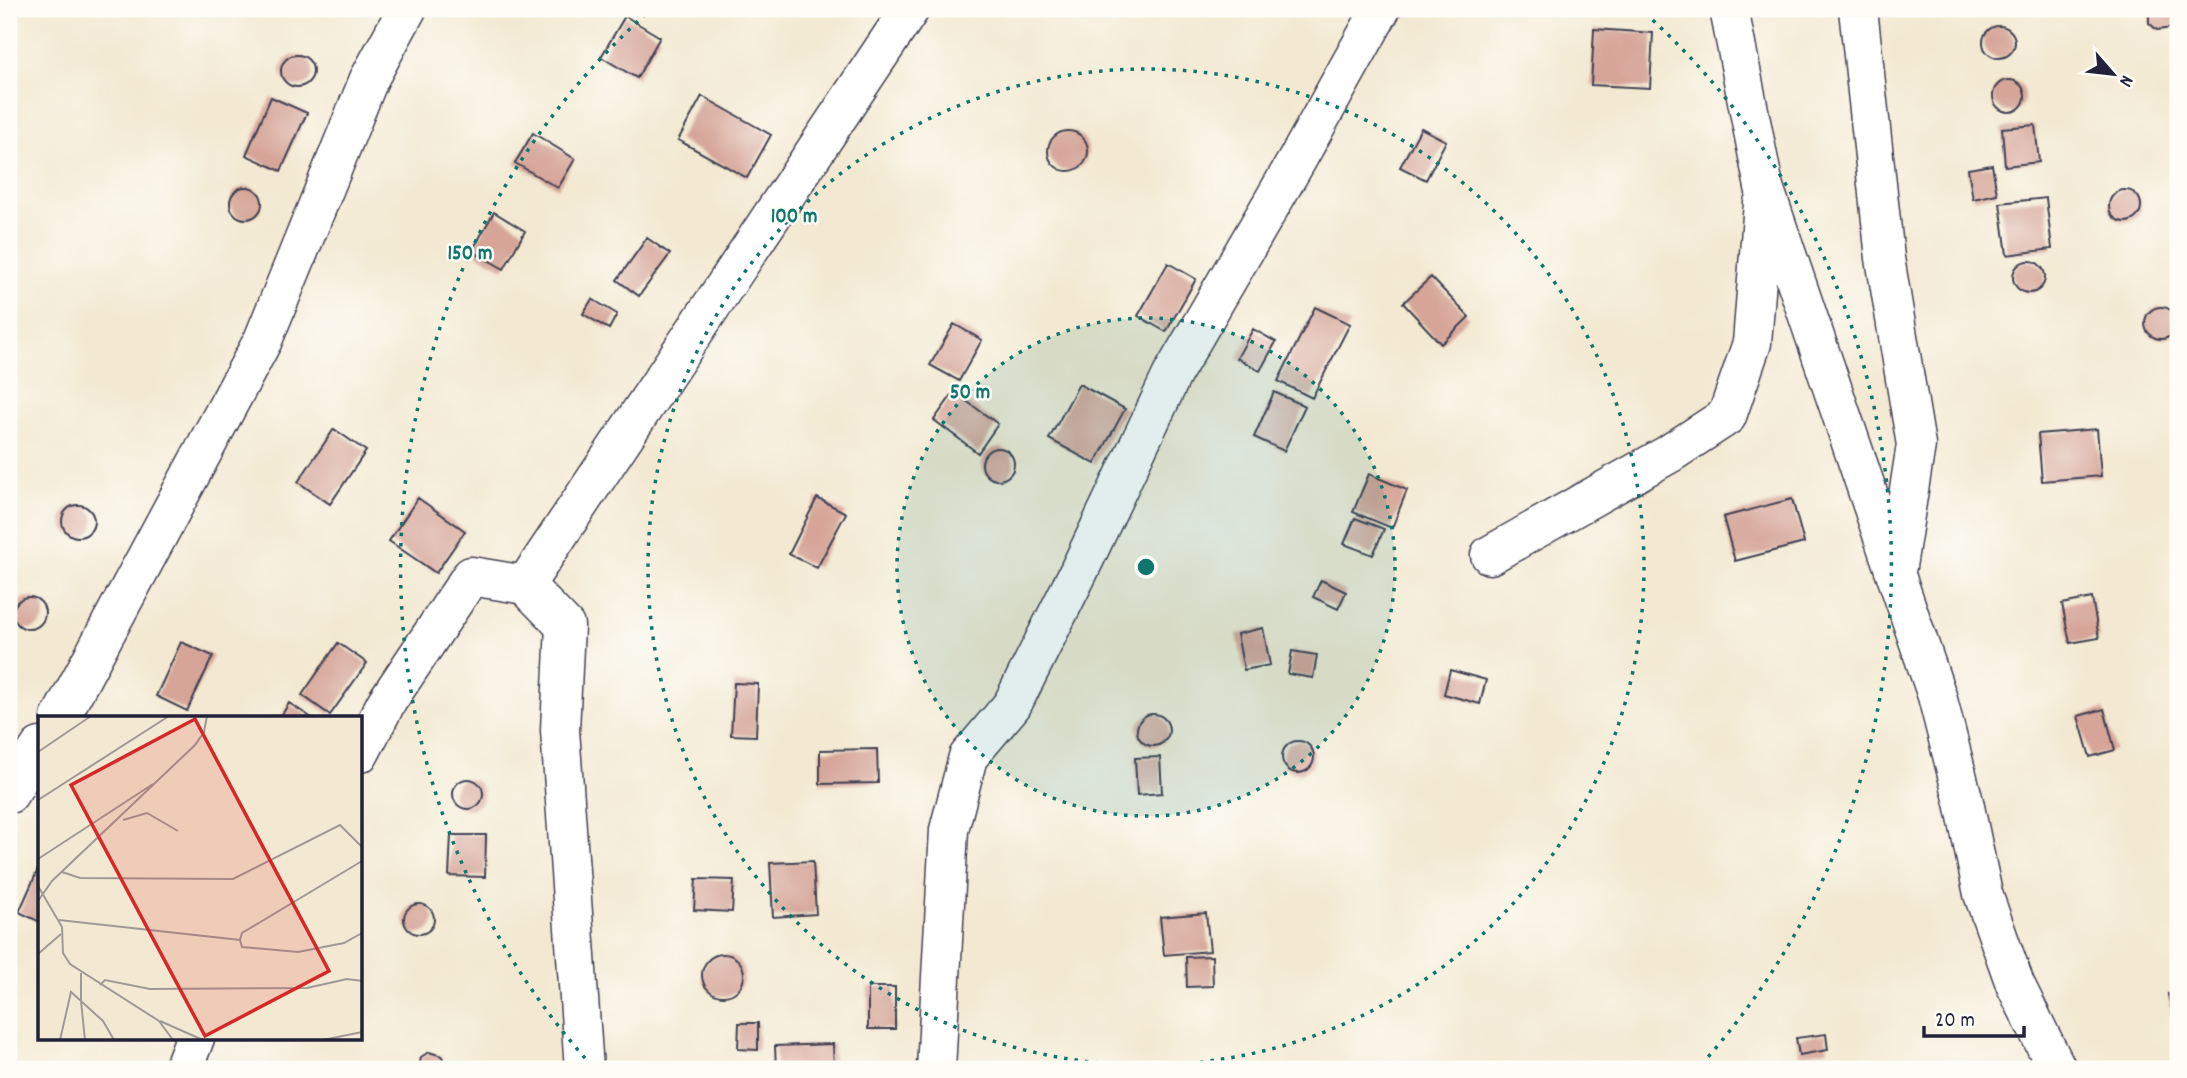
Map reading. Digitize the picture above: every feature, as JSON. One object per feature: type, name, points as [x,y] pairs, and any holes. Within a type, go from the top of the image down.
[{"type":"street","points":[[61,716],[263,340],[369,79],[407,9]]},
{"type":"street","points":[[525,585],[910,9]]},
{"type":"street","points":[[936,1069],[949,830],[968,757],[1012,705],[1172,375],[1381,9]]},
{"type":"street","points":[[1729,9],[1764,187],[1937,696],[1964,802],[1983,894],[2015,984],[2057,1069]]},
{"type":"street","points":[[1858,9],[1885,258],[1916,445],[1896,571]]},
{"type":"street","points":[[1490,555],[1669,454],[1727,416],[1752,343],[1764,187]]},
{"type":"street","points":[[362,749],[386,703],[471,576],[525,585],[565,626],[560,730],[584,1069]]},
{"type":"street","points":[[9,794],[38,750]]},
{"type":"street","points":[[183,1069],[194,1040]]},
{"type":"building","points":[[2149,9],[2178,9],[2178,21],[2172,28],[2157,30],[2149,23]]},
{"type":"building","points":[[625,16],[660,37],[637,78],[601,57]]},
{"type":"building","points":[[1999,26],[2010,31],[2015,42],[2010,53],[1999,58],[1988,53],[1983,42],[1988,31]]},
{"type":"building","points":[[1594,29],[1653,33],[1650,88],[1591,85]]},
{"type":"building","points":[[297,55],[308,60],[313,71],[308,82],[297,87],[286,82],[281,71],[286,60]]},
{"type":"building","points":[[2009,80],[2020,85],[2025,96],[2020,107],[2009,112],[1998,107],[1993,96],[1998,85]]},
{"type":"building","points":[[702,96],[771,135],[747,178],[678,140]]},
{"type":"building","points":[[271,97],[307,113],[281,171],[246,155]]},
{"type":"building","points":[[2035,125],[2039,162],[2005,166],[2002,128]]},
{"type":"building","points":[[1421,128],[1446,141],[1426,180],[1400,167]]},
{"type":"building","points":[[1068,131],[1076,132],[1082,137],[1087,143],[1087,159],[1082,165],[1076,170],[1068,171],[1060,170],[1054,165],[1049,159],[1048,151],[1049,143],[1054,137],[1060,132]]},
{"type":"building","points":[[533,133],[575,159],[558,188],[515,163]]},
{"type":"building","points":[[1992,165],[1997,194],[1973,199],[1968,169]]},
{"type":"building","points":[[246,187],[257,192],[262,203],[257,214],[246,219],[235,214],[230,203],[235,192]]},
{"type":"building","points":[[2125,190],[2136,195],[2141,206],[2136,217],[2125,222],[2114,217],[2109,206],[2114,195]]},
{"type":"building","points":[[2046,198],[2052,249],[2007,255],[2000,203]]},
{"type":"building","points":[[494,212],[525,231],[504,269],[472,251]]},
{"type":"building","points":[[647,238],[670,254],[639,296],[617,280]]},
{"type":"building","points":[[2029,261],[2040,266],[2045,277],[2040,288],[2029,293],[2018,288],[2013,277],[2018,266]]},
{"type":"building","points":[[1168,263],[1196,279],[1166,332],[1138,316]]},
{"type":"building","points":[[1431,277],[1469,317],[1441,344],[1403,303]]},
{"type":"building","points":[[592,299],[617,314],[609,329],[583,314]]},
{"type":"building","points":[[1315,307],[1350,324],[1312,398],[1278,381]]},
{"type":"building","points":[[2161,307],[2172,312],[2177,323],[2172,334],[2161,339],[2150,334],[2145,323],[2150,312]]},
{"type":"building","points":[[954,324],[982,340],[959,381],[930,365]]},
{"type":"building","points":[[1253,329],[1276,342],[1260,371],[1237,358]]},
{"type":"building","points":[[1079,384],[1125,409],[1095,464],[1049,439]]},
{"type":"building","points":[[954,392],[998,424],[978,453],[934,420]]},
{"type":"building","points":[[1274,392],[1305,406],[1284,451],[1254,437]]},
{"type":"building","points":[[334,429],[366,451],[330,504],[298,482]]},
{"type":"building","points":[[2097,429],[2101,476],[2042,481],[2038,434]]},
{"type":"building","points":[[998,448],[1009,453],[1014,464],[1009,475],[998,480],[987,475],[982,464],[987,453]]},
{"type":"building","points":[[1369,474],[1407,490],[1392,528],[1353,512]]},
{"type":"building","points":[[418,498],[465,531],[436,573],[389,541]]},
{"type":"building","points":[[817,498],[846,513],[817,568],[789,554]]},
{"type":"building","points":[[1792,499],[1804,543],[1735,561],[1723,517]]},
{"type":"building","points":[[78,505],[89,510],[94,521],[89,532],[78,537],[67,532],[62,521],[67,510]]},
{"type":"building","points":[[1355,518],[1384,529],[1373,555],[1344,544]]},
{"type":"building","points":[[1321,580],[1346,592],[1338,609],[1313,597]]},
{"type":"building","points":[[29,597],[40,602],[45,613],[40,624],[29,629],[18,624],[13,613],[18,602]]},
{"type":"building","points":[[2092,598],[2099,638],[2070,643],[2062,604]]},
{"type":"building","points":[[1263,628],[1270,665],[1244,670],[1237,634]]},
{"type":"building","points":[[181,642],[213,656],[187,711],[156,696]]},
{"type":"building","points":[[338,643],[367,663],[330,715],[302,695]]},
{"type":"building","points":[[1292,651],[1317,655],[1313,678],[1288,674]]},
{"type":"building","points":[[1450,670],[1486,680],[1480,704],[1444,694]]},
{"type":"building","points":[[734,683],[758,684],[756,736],[731,735]]},
{"type":"building","points":[[289,703],[309,716],[281,716]]},
{"type":"building","points":[[2104,709],[2115,750],[2090,757],[2078,716]]},
{"type":"building","points":[[1153,714],[1164,719],[1169,730],[1164,741],[1153,746],[1142,741],[1137,730],[1142,719]]},
{"type":"building","points":[[1298,741],[1309,746],[1314,757],[1309,768],[1298,773],[1287,768],[1282,757],[1287,746]]},
{"type":"building","points":[[877,749],[878,783],[820,784],[820,750]]},
{"type":"building","points":[[1160,757],[1162,793],[1137,795],[1135,758]]},
{"type":"building","points":[[468,779],[479,783],[483,794],[479,805],[468,809],[457,805],[453,794],[457,783]]},
{"type":"building","points":[[451,835],[486,835],[485,877],[449,876]]},
{"type":"building","points":[[813,861],[816,914],[773,917],[770,863]]},
{"type":"building","points":[[38,869],[38,921],[19,912]]},
{"type":"building","points":[[696,879],[734,880],[732,912],[694,910]]},
{"type":"building","points":[[419,904],[425,905],[433,913],[433,925],[425,933],[419,934],[413,933],[405,925],[404,919],[405,913],[413,905]]},
{"type":"building","points":[[1206,913],[1210,951],[1164,955],[1160,917]]},
{"type":"building","points":[[723,954],[738,960],[744,975],[738,990],[723,996],[708,990],[702,975],[708,960]]},
{"type":"building","points":[[1212,956],[1213,986],[1187,987],[1186,957]]},
{"type":"building","points":[[868,987],[895,987],[895,1029],[868,1029]]},
{"type":"building","points":[[2178,992],[2178,1026],[2175,1026],[2168,994]]},
{"type":"building","points":[[739,1023],[758,1023],[758,1050],[738,1049]]},
{"type":"building","points":[[1826,1034],[1828,1050],[1799,1055],[1796,1038]]},
{"type":"building","points":[[833,1044],[834,1069],[776,1069],[775,1046]]},
{"type":"building","points":[[429,1052],[442,1056],[445,1069],[419,1069],[421,1057]]}]
